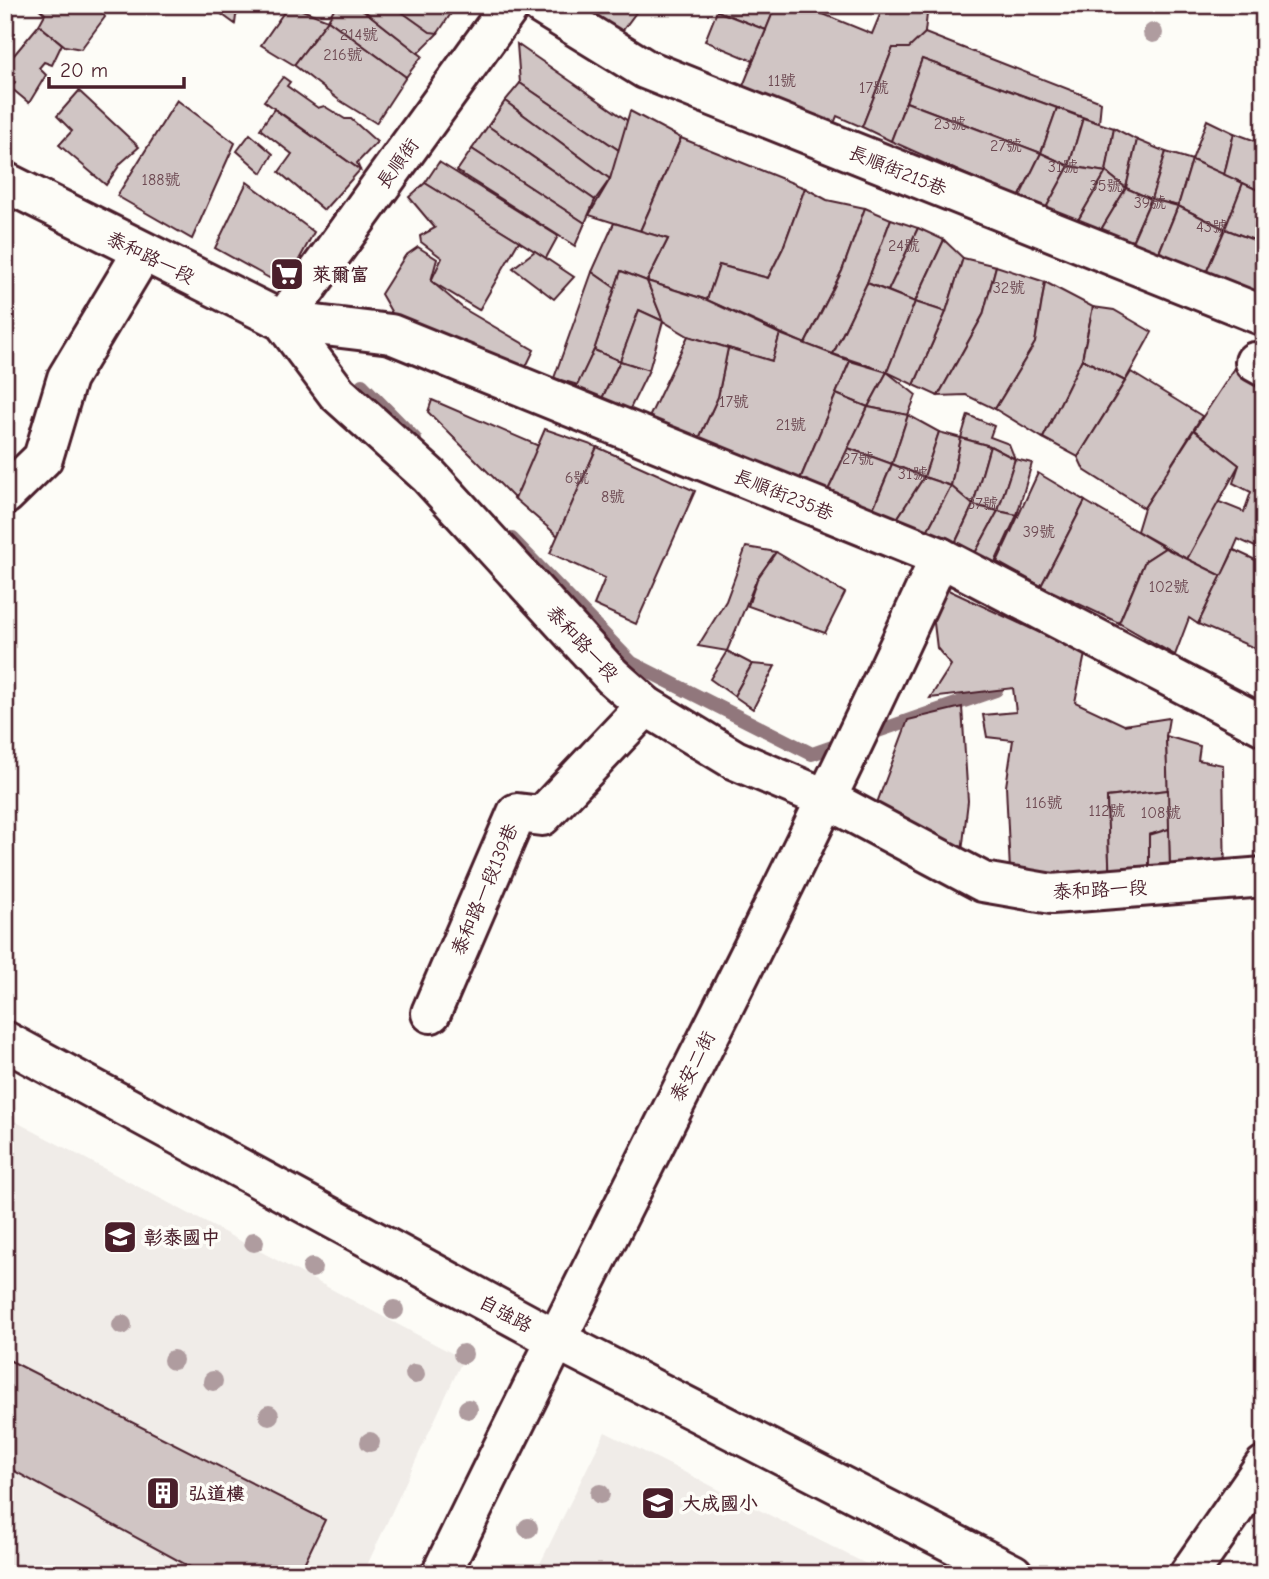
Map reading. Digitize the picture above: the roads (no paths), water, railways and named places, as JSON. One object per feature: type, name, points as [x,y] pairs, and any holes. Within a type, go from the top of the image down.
[{"type":"street","name":"長順街","points":[[283,321],[511,5]]},
{"type":"street","name":"長順街215巷","points":[[541,5],[645,69],[1264,316]]},
{"type":"street","name":"泰和路一段","points":[[7,187],[283,321],[337,393],[429,476],[612,676],[646,706],[735,760],[835,783],[984,882],[1052,894],[1264,877]]},
{"type":"street","points":[[5,495],[43,458],[67,378],[142,253]]},
{"type":"street","name":"長順街235巷","points":[[283,321],[391,334],[940,557],[1264,726]]},
{"type":"street","name":"泰安二街","points":[[441,1574],[555,1339],[862,730],[940,557]]},
{"type":"street","name":"泰和路一段139巷","points":[[430,1013],[517,813],[542,816],[646,706]]},
{"type":"street","name":"自強路","points":[[5,1041],[555,1339],[1013,1574]]},
{"type":"street","points":[[1189,1574],[1264,1466]]},
{"type":"waterway","points":[[362,385],[415,439]]},
{"type":"waterway","points":[[512,539],[632,663],[812,754],[996,690]]},
{"type":"place","name":"萊爾富","points":[[287,274]]},
{"type":"place","name":"彰泰國中","points":[[120,1237]]},
{"type":"place","name":"弘道樓","points":[[163,1493]]},
{"type":"place","name":"大成國小","points":[[658,1503]]}]
